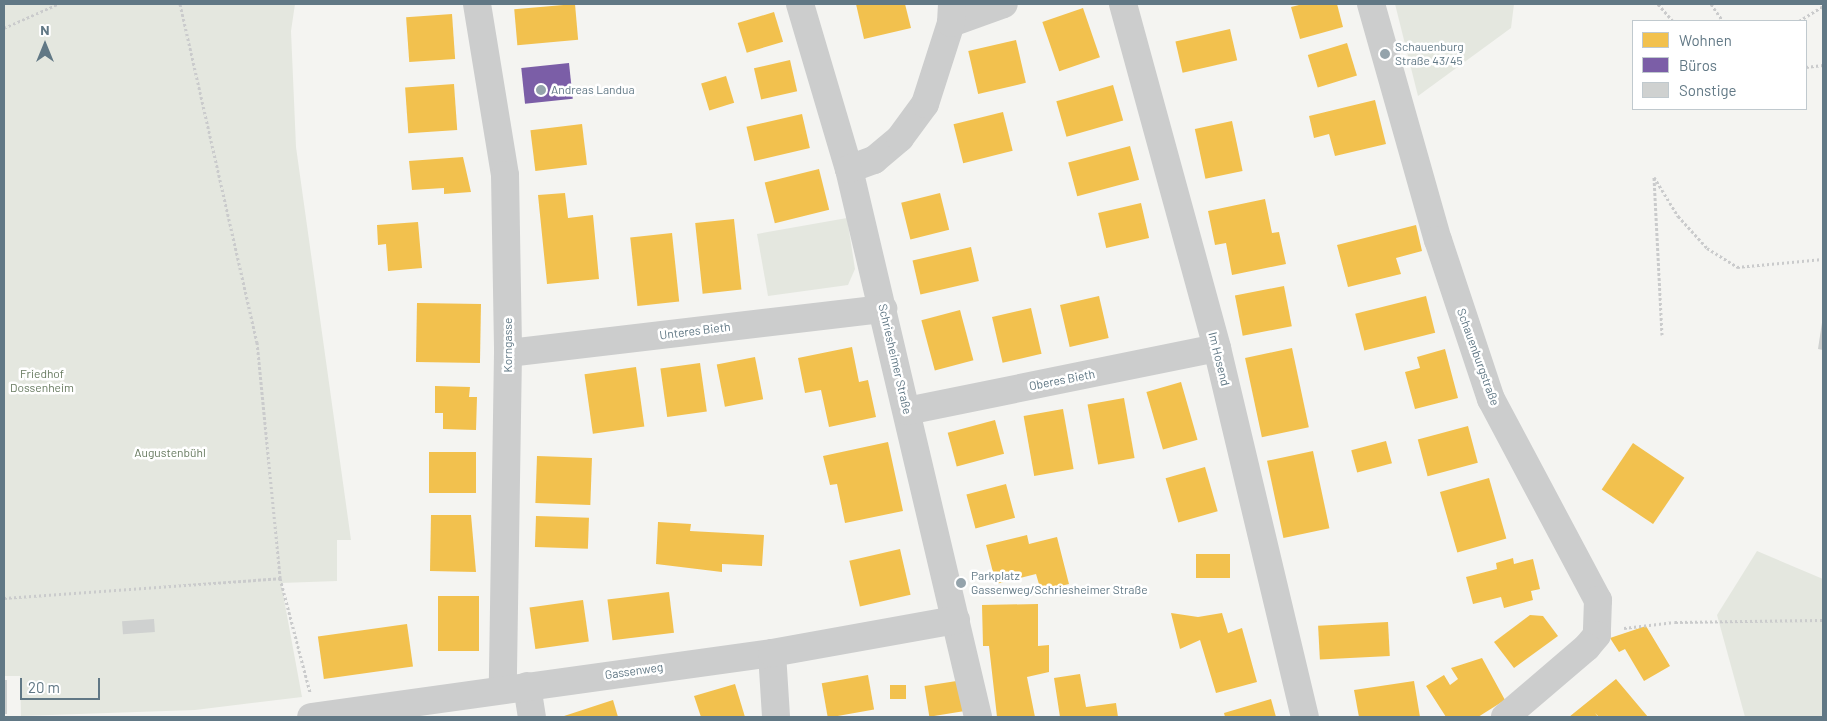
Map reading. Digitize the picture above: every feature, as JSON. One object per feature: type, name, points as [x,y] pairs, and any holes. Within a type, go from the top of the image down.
[{"type":"street","name":"Korngasse","points":[[477,4],[505,175],[515,687],[532,717]]},
{"type":"street","name":"Schriesheimer Straße","points":[[800,4],[848,169],[883,309],[978,717]]},
{"type":"street","points":[[848,169],[874,160],[900,138],[925,104],[952,13],[1004,4]]},
{"type":"street","name":"Im Hosend","points":[[1124,4],[1217,348],[1305,717]]},
{"type":"street","name":"Schauenburgstraße","points":[[1371,4],[1438,240],[1491,399],[1594,587],[1600,612],[1596,634]]},
{"type":"street","name":"Unteres Bieth","points":[[508,353],[883,309]]},
{"type":"street","name":"Oberes Bieth","points":[[907,411],[1217,348]]},
{"type":"street","name":"Gassenweg","points":[[314,717],[515,687],[772,653],[956,620]]},
{"type":"street","points":[[1506,717],[1571,663],[1596,634]]},
{"type":"street","points":[[772,653],[776,717]]},
{"type":"path","points":[[4,28],[58,4]]},
{"type":"path","points":[[180,4],[257,342],[280,578],[314,717]]},
{"type":"path","points":[[1658,4],[1673,20]]},
{"type":"path","points":[[1711,4],[1722,20]]},
{"type":"path","points":[[1801,20],[1823,6]]},
{"type":"path","points":[[1807,67],[1823,65]]},
{"type":"path","points":[[1662,335],[1654,177],[1678,216],[1707,248],[1737,267],[1823,259]]},
{"type":"path","points":[[4,598],[280,578]]},
{"type":"path","points":[[1596,634],[1648,623],[1823,620]]},
{"type":"green space","name":"Augustenbühl","points":[[4,4],[295,4],[291,31],[296,147],[351,540],[337,540],[337,581],[281,583],[302,697],[195,710],[21,716],[20,676],[4,676]]},
{"type":"green space","points":[[1395,4],[1514,4],[1511,28],[1418,96]]},
{"type":"green space","points":[[847,218],[855,269],[848,285],[768,296],[757,234]]},
{"type":"green space","points":[[1757,551],[1823,579],[1823,717],[1745,717],[1717,615]]},
{"type":"building: Wohnen","points":[[575,4],[578,40],[517,45],[514,9]]},
{"type":"building: Wohnen","points":[[856,4],[905,4],[911,28],[864,39]]},
{"type":"building: Wohnen","points":[[1303,4],[1337,4],[1343,27],[1300,39],[1291,7]]},
{"type":"building: Wohnen","points":[[1083,8],[1100,57],[1059,71],[1042,22]]},
{"type":"building: Wohnen","points":[[774,12],[783,42],[747,53],[738,23]]},
{"type":"building: Wohnen","points":[[452,14],[455,59],[409,62],[406,17]]},
{"type":"building: Wohnen","points":[[1230,29],[1237,60],[1183,73],[1175,42]]},
{"type":"building: Wohnen","points":[[1016,40],[1026,83],[978,94],[968,51]]},
{"type":"building: Wohnen","points":[[1347,43],[1357,76],[1318,88],[1308,55]]},
{"type":"building: Wohnen","points":[[790,60],[797,91],[761,100],[754,68]]},
{"type":"building: Wohnen","points":[[726,76],[734,103],[709,110],[701,84]]},
{"type":"building: Wohnen","points":[[454,84],[457,130],[408,133],[405,87]]},
{"type":"building: Wohnen","points":[[1113,85],[1123,121],[1066,137],[1056,101]]},
{"type":"building: Wohnen","points":[[1375,100],[1386,144],[1335,156],[1329,134],[1314,138],[1309,116]]},
{"type":"building: Wohnen","points":[[1003,112],[1013,151],[963,163],[954,124]]},
{"type":"building: Wohnen","points":[[802,114],[810,148],[754,161],[746,127]]},
{"type":"building: Wohnen","points":[[1232,121],[1243,171],[1205,179],[1195,129]]},
{"type":"building: Wohnen","points":[[582,124],[587,165],[535,171],[530,130]]},
{"type":"building: Wohnen","points":[[1130,146],[1139,180],[1077,196],[1068,163]]},
{"type":"building: Wohnen","points":[[463,157],[471,192],[444,194],[444,188],[412,190],[409,161]]},
{"type":"building: Wohnen","points":[[819,169],[829,210],[775,223],[765,183]]},
{"type":"building: Wohnen","points":[[565,193],[568,218],[593,215],[599,279],[547,284],[538,195]]},
{"type":"building: Wohnen","points":[[940,193],[949,230],[910,240],[901,203]]},
{"type":"building: Wohnen","points":[[1265,199],[1272,233],[1279,232],[1286,264],[1232,275],[1226,243],[1215,245],[1208,211]]},
{"type":"building: Wohnen","points":[[1141,203],[1149,238],[1106,248],[1098,213]]},
{"type":"building: Wohnen","points":[[734,219],[741,290],[703,294],[695,223]]},
{"type":"building: Wohnen","points":[[418,222],[422,268],[388,271],[386,244],[378,245],[377,225]]},
{"type":"building: Wohnen","points":[[1416,225],[1422,251],[1396,258],[1401,274],[1348,287],[1337,245]]},
{"type":"building: Wohnen","points":[[672,233],[679,302],[637,306],[630,237]]},
{"type":"building: Wohnen","points":[[971,247],[979,281],[920,295],[913,260]]},
{"type":"building: Wohnen","points":[[1284,286],[1292,326],[1243,336],[1235,296]]},
{"type":"building: Wohnen","points":[[1099,296],[1109,338],[1070,347],[1060,305]]},
{"type":"building: Wohnen","points":[[1426,296],[1435,333],[1364,351],[1355,314]]},
{"type":"building: Wohnen","points":[[417,303],[481,304],[480,363],[416,362]]},
{"type":"building: Wohnen","points":[[1031,308],[1042,354],[1003,363],[992,317]]},
{"type":"building: Wohnen","points":[[960,310],[973,360],[935,371],[921,320]]},
{"type":"building: Wohnen","points":[[852,347],[859,382],[868,380],[876,417],[829,427],[821,390],[805,393],[798,358]]},
{"type":"building: Wohnen","points":[[1292,348],[1309,427],[1262,437],[1245,358]]},
{"type":"building: Wohnen","points":[[1445,349],[1458,398],[1415,409],[1405,372],[1420,368],[1417,357]]},
{"type":"building: Wohnen","points":[[755,357],[763,399],[725,407],[717,364]]},
{"type":"building: Wohnen","points":[[700,363],[707,412],[667,417],[660,369]]},
{"type":"building: Wohnen","points":[[636,367],[644,426],[593,434],[585,374]]},
{"type":"building: Wohnen","points":[[1181,382],[1198,440],[1163,450],[1146,392]]},
{"type":"building: Wohnen","points":[[435,386],[470,387],[469,397],[477,397],[476,430],[443,429],[443,413],[435,413]]},
{"type":"building: Wohnen","points":[[1124,398],[1135,458],[1098,464],[1088,404]]},
{"type":"building: Wohnen","points":[[1063,409],[1074,469],[1034,476],[1024,416]]},
{"type":"building: Wohnen","points":[[995,420],[1004,454],[957,466],[948,433]]},
{"type":"building: Wohnen","points":[[1468,426],[1478,463],[1428,476],[1418,439]]},
{"type":"building: Wohnen","points":[[1386,441],[1392,463],[1357,473],[1351,450]]},
{"type":"building: Wohnen","points":[[888,442],[903,511],[845,523],[837,484],[830,485],[823,456]]},
{"type":"building: Wohnen","points":[[1633,443],[1684,478],[1653,524],[1602,489]]},
{"type":"building: Wohnen","points":[[1313,451],[1329,528],[1283,538],[1267,461]]},
{"type":"building: Wohnen","points":[[429,452],[476,452],[476,493],[429,493]]},
{"type":"building: Wohnen","points":[[537,456],[592,458],[590,505],[535,503]]},
{"type":"building: Wohnen","points":[[1205,467],[1218,511],[1178,523],[1166,478]]},
{"type":"building: Wohnen","points":[[1489,478],[1506,539],[1457,553],[1440,492]]},
{"type":"building: Wohnen","points":[[1006,484],[1015,518],[975,528],[966,495]]},
{"type":"building: Wohnen","points":[[431,515],[471,515],[476,572],[430,571]]},
{"type":"building: Wohnen","points":[[536,516],[589,518],[588,549],[535,547]]},
{"type":"building: Wohnen","points":[[658,522],[691,524],[690,531],[764,535],[762,566],[722,564],[722,572],[656,564]]},
{"type":"building: Wohnen","points":[[1027,535],[1029,544],[1057,537],[1069,584],[1041,591],[1036,574],[996,584],[986,545]]},
{"type":"building: Wohnen","points":[[900,549],[911,595],[860,606],[849,561]]},
{"type":"building: Wohnen","points":[[1196,554],[1230,554],[1230,578],[1196,578]]},
{"type":"building: Wohnen","points":[[1513,558],[1514,564],[1533,559],[1540,589],[1531,591],[1533,600],[1504,608],[1501,597],[1473,604],[1466,577],[1497,569],[1496,563]]},
{"type":"building: Wohnen","points":[[669,592],[674,633],[612,640],[607,600]]},
{"type":"building: Wohnen","points":[[438,596],[479,596],[479,651],[438,651]]},
{"type":"building: Wohnen","points":[[583,600],[589,642],[535,649],[530,608]]},
{"type":"building: Wohnen","points":[[1038,604],[1038,646],[1049,645],[1049,672],[1027,677],[1035,717],[997,717],[989,646],[983,646],[982,605]]},
{"type":"building: Wohnen","points":[[1171,613],[1198,617],[1222,613],[1228,633],[1242,628],[1257,682],[1216,693],[1200,640],[1180,649]]},
{"type":"building: Wohnen","points":[[1530,615],[1543,616],[1558,636],[1514,668],[1494,642]]},
{"type":"building: Wohnen","points":[[1388,622],[1390,656],[1320,660],[1318,626]]},
{"type":"building: Wohnen","points":[[407,624],[413,667],[324,679],[318,637]]},
{"type":"building: Wohnen","points":[[1646,626],[1670,666],[1644,681],[1625,649],[1619,652],[1610,638]]},
{"type":"building: Wohnen","points":[[1482,658],[1505,700],[1478,717],[1446,717],[1426,686],[1444,675],[1450,685],[1458,679],[1451,668]]},
{"type":"building: Wohnen","points":[[1080,674],[1086,707],[1116,703],[1118,717],[1060,717],[1054,678]]},
{"type":"building: Wohnen","points":[[868,675],[874,709],[828,717],[822,683]]},
{"type":"building: Wohnen","points":[[1616,679],[1648,717],[1599,717],[1595,713],[1598,717],[1569,717]]},
{"type":"building: Wohnen","points":[[963,680],[968,711],[929,717],[924,686]]},
{"type":"building: Wohnen","points":[[1414,681],[1420,717],[1359,717],[1354,690]]},
{"type":"building: Wohnen","points":[[735,684],[745,717],[701,717],[694,696]]},
{"type":"building: Wohnen","points":[[890,685],[906,685],[906,699],[890,699]]},
{"type":"building: Wohnen","points":[[1271,699],[1276,717],[1225,717],[1224,713]]},
{"type":"building: Wohnen","points":[[613,700],[618,717],[561,717]]},
{"type":"building: Büros","points":[[569,63],[573,99],[525,104],[521,68]]},
{"type":"building: Sonstige","points":[[1823,316],[1823,350],[1818,349]]},
{"type":"building: Sonstige","points":[[154,619],[155,632],[123,634],[122,621]]},
{"type":"building: Sonstige","points":[[4,680],[7,680],[7,714],[4,714]]},
{"type":"place","name":"Schauenburg Straße 43/45","points":[[1385,54]]},
{"type":"place","name":"Andreas Landua","points":[[541,90]]},
{"type":"place","name":"Parkplatz Gassenweg/Schriesheimer Straße","points":[[961,583]]},
{"type":"park label","name":"Friedhof Dossenheim","points":[[42,381]]}]
